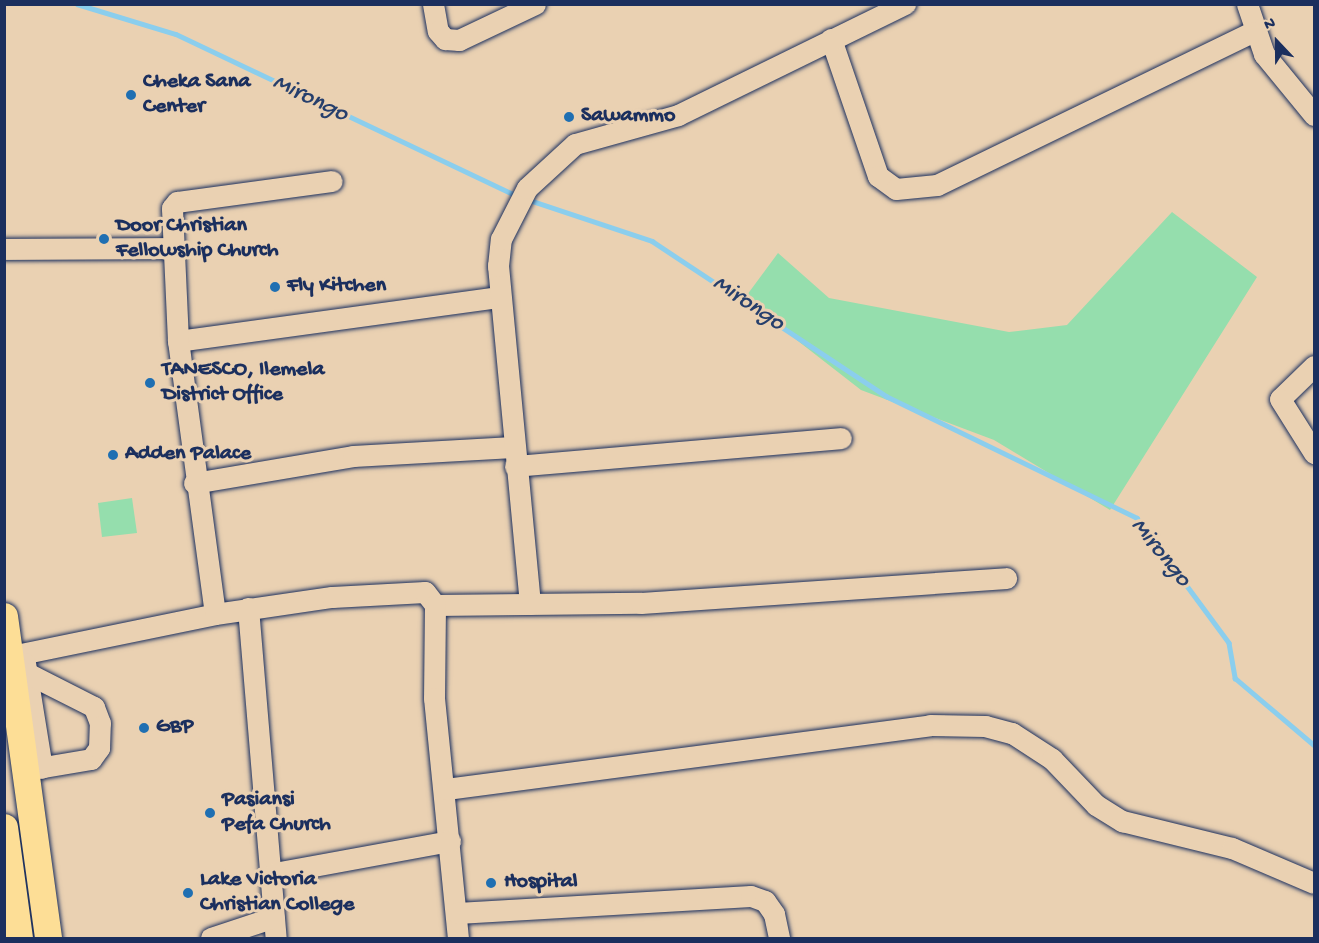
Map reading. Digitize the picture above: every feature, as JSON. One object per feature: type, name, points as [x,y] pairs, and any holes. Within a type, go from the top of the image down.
[{"type":"main road","points":[[4,616],[20,661],[34,769],[48,939]]},
{"type":"main road","points":[[4,827],[8,884],[20,939]]},
{"type":"street","points":[[433,4],[438,31],[446,39],[459,40],[535,4]]},
{"type":"street","points":[[530,604],[500,297],[501,239],[522,197],[575,144],[678,115],[905,4]]},
{"type":"street","points":[[1247,4],[1252,32],[1314,116]]},
{"type":"street","points":[[831,39],[878,176],[896,189],[937,186],[1252,32]]},
{"type":"street","points":[[215,614],[194,483],[178,341],[173,248],[175,203],[332,181]]},
{"type":"street","points":[[4,249],[173,248]]},
{"type":"street","points":[[178,341],[500,297]]},
{"type":"street","points":[[1314,366],[1280,399],[1314,453]]},
{"type":"street","points":[[194,483],[342,458],[514,456],[841,438]]},
{"type":"street","points":[[435,605],[758,597],[1006,578]]},
{"type":"street","points":[[20,661],[248,608],[412,590],[425,592],[435,605],[432,669],[446,789],[458,939]]},
{"type":"street","points":[[248,608],[275,873],[276,939]]},
{"type":"street","points":[[20,661],[94,707],[100,723],[99,748],[91,759],[34,769]]},
{"type":"street","points":[[446,789],[930,725],[985,726],[1012,733],[1052,759],[1096,805],[1122,821],[1232,848],[1314,884]]},
{"type":"street","points":[[275,873],[450,841]]},
{"type":"street","points":[[457,913],[751,896],[765,901],[774,914],[779,939]]},
{"type":"street","points":[[211,939],[274,917]]},
{"type":"green space","points":[[1172,212],[1257,277],[1110,510],[994,440],[861,390],[744,299],[778,253],[829,298],[1009,332],[1067,325]]},
{"type":"green space","points":[[132,498],[137,533],[102,537],[98,503]]},
{"type":"waterway","name":"Mirongo","points":[[77,4],[176,34],[515,195]]},
{"type":"waterway","name":"Mirongo","points":[[529,200],[652,241],[886,396],[1137,518],[1229,643],[1235,678],[1314,745]]},
{"type":"place","name":"Cheka Sana Center","points":[[131,95]]},
{"type":"place","name":"Sawammo","points":[[569,117]]},
{"type":"place","name":"Door Christian Fellowship Church","points":[[104,239]]},
{"type":"place","name":"Fly Kitchen","points":[[275,287]]},
{"type":"place","name":"TANESCO, Ilemela District Office","points":[[150,383]]},
{"type":"place","name":"Adden Palace","points":[[113,455]]},
{"type":"place","name":"GBP","points":[[144,728]]},
{"type":"place","name":"Pasiansi Pefa Church","points":[[210,813]]},
{"type":"place","name":"Hospital","points":[[491,883]]},
{"type":"place","name":"Lake Victoria Christian College","points":[[188,893]]}]
